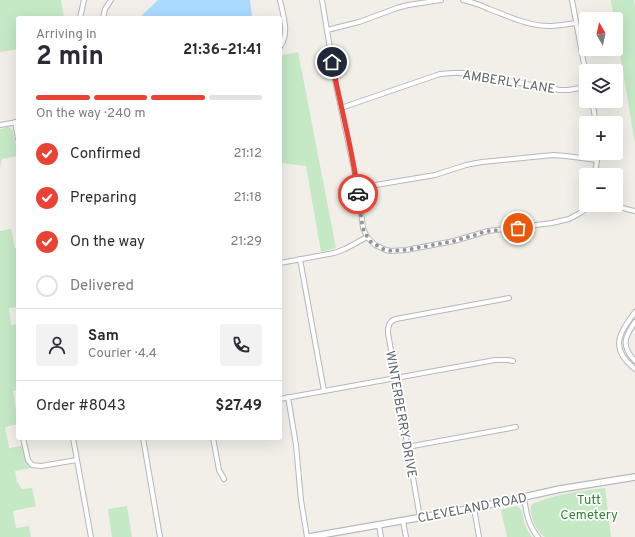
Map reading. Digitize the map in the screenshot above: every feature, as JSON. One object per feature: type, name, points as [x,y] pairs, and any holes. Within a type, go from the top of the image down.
[{"type":"main road","name":"CLEVELAND ROAD","points":[[308,537],[474,508],[560,489],[635,477]]},
{"type":"street","points":[[80,16],[84,0]]},
{"type":"street","points":[[103,16],[105,9],[111,0]]},
{"type":"street","points":[[280,0],[286,31],[282,44]]},
{"type":"street","points":[[322,0],[341,108],[358,188],[363,228],[367,237],[375,245],[386,250],[406,250],[454,241],[488,231],[535,226],[564,220],[581,212]]},
{"type":"street","points":[[327,30],[359,22],[408,5],[441,0]]},
{"type":"street","points":[[463,0],[537,25],[566,25],[576,22]]},
{"type":"street","points":[[572,0],[584,64]]},
{"type":"street","name":"AMBERLY LANE","points":[[341,108],[434,76],[452,73],[463,73],[560,90],[579,88]]},
{"type":"street","points":[[0,125],[16,122]]},
{"type":"street","points":[[358,188],[434,175],[466,165],[482,162],[553,155],[579,158]]},
{"type":"street","points":[[596,168],[597,160]]},
{"type":"street","points":[[623,208],[635,211]]},
{"type":"street","points":[[282,263],[326,255],[339,251],[367,237]]},
{"type":"street","points":[[300,260],[324,391]]},
{"type":"street","name":"WINTERBERRY DRIVE","points":[[420,518],[388,329],[390,322],[400,318],[509,298]]},
{"type":"street","points":[[635,312],[624,327],[619,342],[620,351],[635,369]]},
{"type":"street","points":[[635,322],[629,330],[625,340],[628,354],[635,361]]},
{"type":"street","points":[[282,398],[495,360],[513,361]]},
{"type":"street","points":[[288,397],[296,445],[301,500],[308,537]]},
{"type":"street","points":[[407,447],[516,427]]},
{"type":"street","points":[[23,440],[28,460],[32,465],[41,466],[77,460]]},
{"type":"street","points":[[73,440],[91,537]]},
{"type":"street","points":[[143,440],[160,537]]},
{"type":"street","points":[[213,440],[219,470],[224,479]]},
{"type":"street","points":[[524,497],[530,527],[538,537]]},
{"type":"street","points":[[474,508],[479,537]]},
{"type":"street","points":[[403,521],[406,537]]},
{"type":"street","points":[[379,525],[381,537]]},
{"type":"green space","points":[[0,0],[61,0],[64,16],[16,16],[16,49],[0,52]]},
{"type":"green space","points":[[611,0],[634,0],[635,143],[623,64],[622,64],[620,56],[623,56],[623,12],[613,12]]},
{"type":"green space","points":[[298,52],[336,248],[321,252],[306,166],[282,163],[283,55]]},
{"type":"green space","points":[[8,127],[12,129],[16,145],[16,156],[2,159],[0,168],[0,129]]},
{"type":"green space","points":[[11,229],[16,248],[16,307],[9,308],[11,325],[16,324],[16,390],[13,391],[16,411],[16,424],[5,427],[9,448],[22,446],[26,461],[31,468],[15,471],[17,482],[22,489],[32,488],[36,506],[13,511],[16,528],[29,526],[31,537],[0,537],[0,231]]},
{"type":"green space","name":"Tutt Cemetery","points":[[605,488],[611,537],[545,537],[535,526],[530,510],[531,506],[534,504],[562,494]]},
{"type":"green space","points":[[127,506],[132,537],[112,537],[108,509]]},
{"type":"green space","points":[[516,506],[521,509],[525,525],[532,537],[507,537],[501,510]]},
{"type":"water","points":[[158,0],[250,0],[252,16],[141,16]]},
{"type":"way so far","points":[[358,194],[364,232],[371,242],[386,250],[397,251],[443,244],[488,231],[518,228]]},
{"type":"route","points":[[332,62],[358,194]]}]
